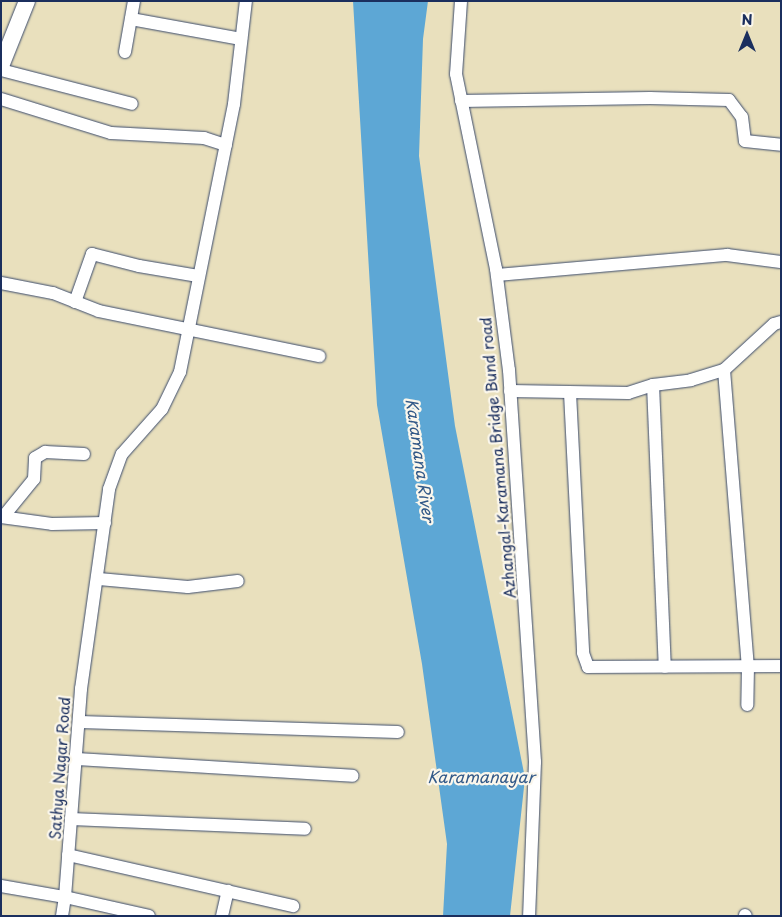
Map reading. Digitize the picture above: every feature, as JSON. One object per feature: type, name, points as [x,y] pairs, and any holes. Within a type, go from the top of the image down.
[{"type":"street","points":[[26,1],[1,68],[132,104]]},
{"type":"street","points":[[125,52],[134,1]]},
{"type":"street","name":"Sathya Nagar Road","points":[[62,916],[77,759],[81,689],[99,579],[109,489],[122,454],[172,394],[180,372],[234,104],[246,1]]},
{"type":"street","name":"Azhangal-Karamana Bridge Bund road","points":[[462,1],[456,74],[497,276],[510,391],[535,762],[528,916]]},
{"type":"street","points":[[131,19],[241,39]]},
{"type":"street","points":[[462,101],[650,98],[729,100],[742,117],[746,141],[781,145]]},
{"type":"street","points":[[1,99],[111,133],[204,138],[226,145]]},
{"type":"street","points":[[75,302],[92,254],[139,266],[198,276]]},
{"type":"street","points":[[497,276],[727,255],[781,262]]},
{"type":"street","points":[[1,283],[53,294],[99,311],[319,356]]},
{"type":"street","points":[[510,391],[628,392],[653,385],[691,380],[724,370],[774,324],[781,322]]},
{"type":"street","points":[[724,370],[748,666],[747,705]]},
{"type":"street","points":[[653,385],[665,666]]},
{"type":"street","points":[[570,393],[583,653],[588,666],[781,666]]},
{"type":"street","points":[[2,517],[34,479],[35,458],[45,452],[84,454]]},
{"type":"street","points":[[2,517],[52,524],[105,523]]},
{"type":"street","points":[[99,579],[188,587],[238,581]]},
{"type":"street","points":[[80,722],[398,732]]},
{"type":"street","points":[[77,759],[352,776]]},
{"type":"street","points":[[71,819],[305,829]]},
{"type":"street","points":[[68,855],[293,906]]},
{"type":"street","points":[[1,886],[65,897],[149,916]]},
{"type":"street","points":[[222,916],[228,891]]},
{"type":"water","name":"Karamanayar","points":[[353,1],[428,1],[423,39],[419,156],[455,426],[525,778],[510,916],[443,916],[447,844],[422,664],[377,405]]},
{"type":"water label","name":"Karamana River","points":[[421,460]]}]
